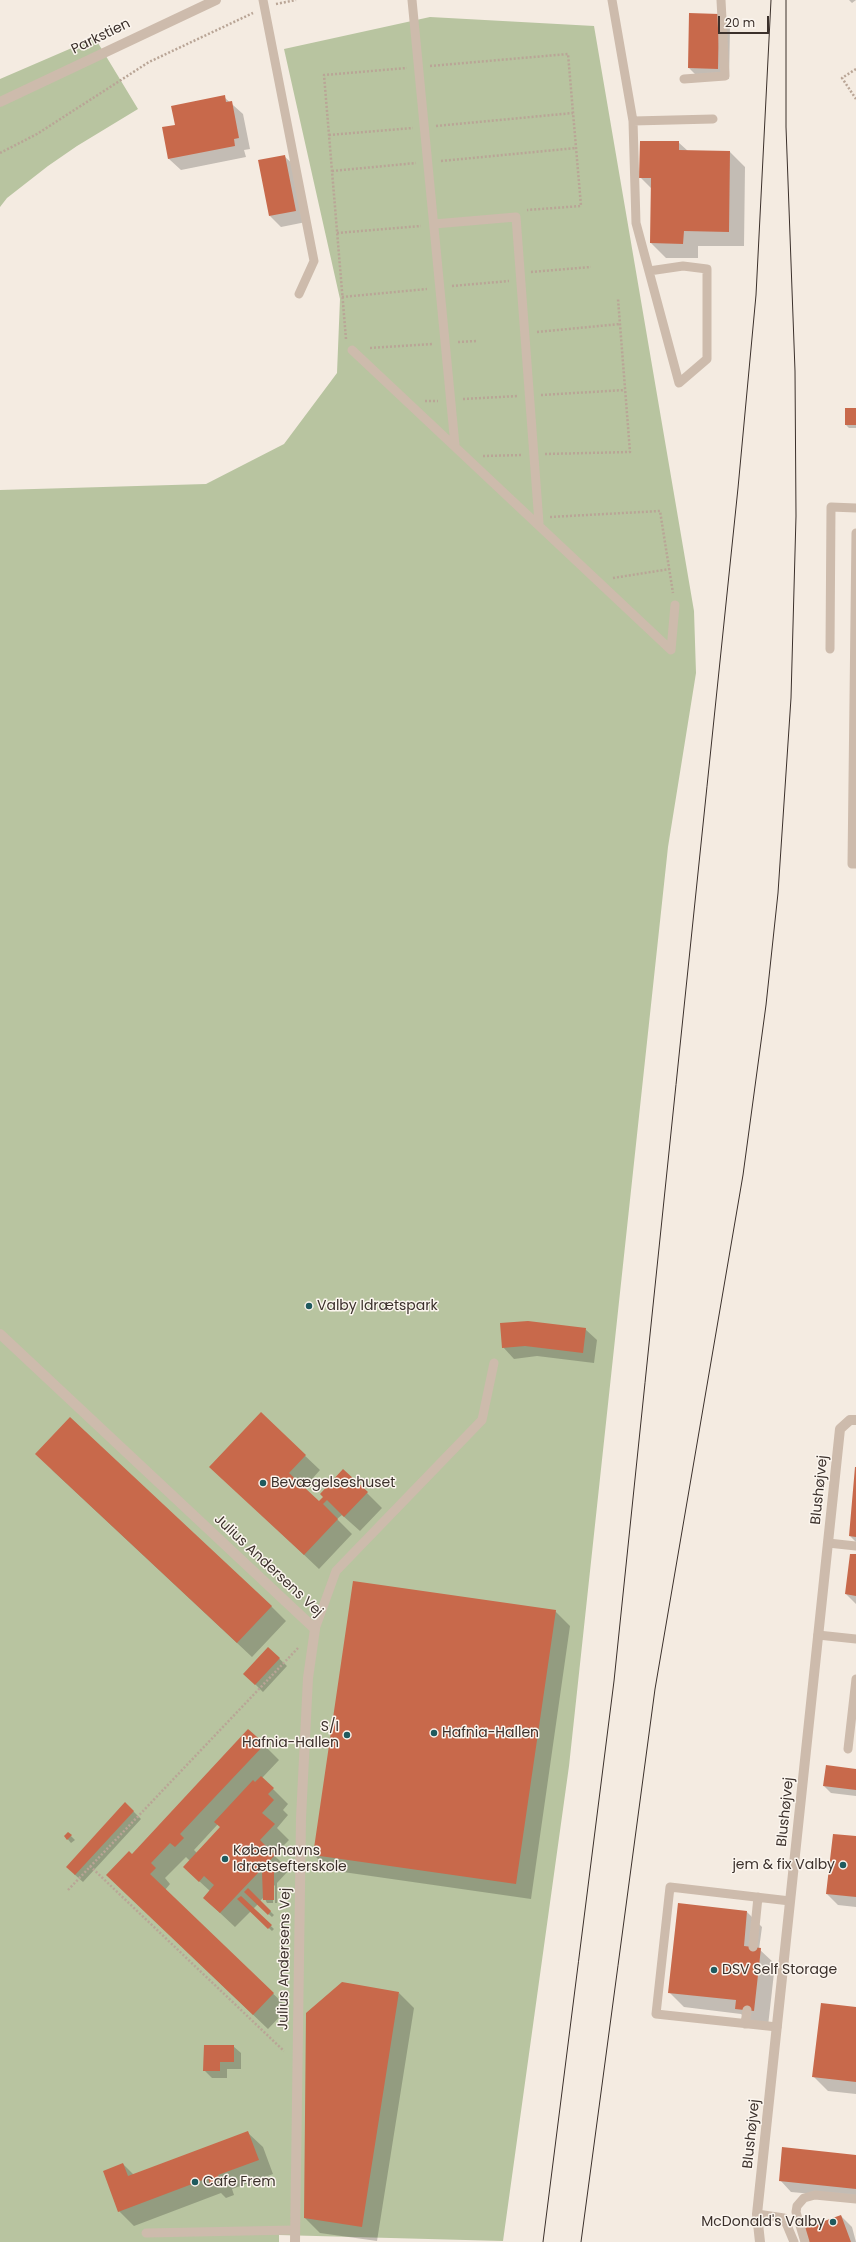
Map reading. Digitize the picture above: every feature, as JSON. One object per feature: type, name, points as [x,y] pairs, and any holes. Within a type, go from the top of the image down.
[{"type":"street","name":"Parkstien","points":[[0,102],[216,0]]},
{"type":"street","name":"Julius Andersens Vej","points":[[0,1334],[316,1630],[308,1678],[301,1818],[295,2242]]},
{"type":"street","name":"Blushøjvej","points":[[760,2242],[757,2214],[840,1429],[850,1420],[856,1420]]},
{"type":"lane","points":[[412,0],[454,445]]},
{"type":"lane","points":[[612,0],[633,121],[636,223],[679,383],[707,359],[708,269],[683,266],[649,271]]},
{"type":"lane","points":[[684,79],[725,76],[721,0]]},
{"type":"lane","points":[[264,4],[314,260],[299,294]]},
{"type":"lane","points":[[633,121],[713,119]]},
{"type":"lane","points":[[434,224],[516,217],[538,520]]},
{"type":"lane","points":[[352,350],[467,457],[538,520],[671,650],[675,605]]},
{"type":"lane","points":[[830,649],[831,507],[856,508]]},
{"type":"lane","points":[[856,533],[852,864],[856,864]]},
{"type":"lane","points":[[316,1630],[336,1571],[482,1420],[494,1363]]},
{"type":"lane","points":[[828,1543],[856,1546]]},
{"type":"lane","points":[[818,1635],[856,1639]]},
{"type":"lane","points":[[848,1749],[856,1679]]},
{"type":"lane","points":[[777,2028],[656,2014],[670,1888],[790,1901]]},
{"type":"lane","points":[[753,1947],[758,1897]]},
{"type":"lane","points":[[745,2024],[747,2010]]},
{"type":"lane","points":[[806,2242],[796,2212],[800,2201],[810,2195],[856,2199]]},
{"type":"lane","points":[[846,2198],[856,2207]]},
{"type":"lane","points":[[757,2214],[784,2218],[794,2242]]},
{"type":"lane","points":[[146,2233],[295,2230]]},
{"type":"lane","points":[[202,2232],[202,2242]]},
{"type":"path","points":[[0,153],[37,134],[150,62],[264,4],[296,0]]},
{"type":"path","points":[[856,69],[842,78],[856,99]]},
{"type":"path","points":[[328,135],[573,113]]},
{"type":"path","points":[[332,171],[576,148]]},
{"type":"path","points":[[337,233],[434,224]]},
{"type":"path","points":[[520,273],[591,267]]},
{"type":"path","points":[[467,457],[630,452],[618,299]]},
{"type":"path","points":[[525,333],[620,324]]},
{"type":"path","points":[[538,520],[660,510],[675,605]]},
{"type":"path","points":[[598,580],[670,568]]},
{"type":"path","points":[[68,1890],[299,1647]]},
{"type":"path","points":[[90,1866],[298,2064]]},
{"type":"green space","name":"Valby Idrætspark","points":[[430,17],[594,26],[694,611],[696,673],[668,847],[569,1766],[503,2241],[279,2235],[279,2242],[0,2242],[0,490],[206,484],[284,444],[337,373],[340,299],[284,49]]},
{"type":"green space","points":[[95,38],[138,109],[77,146],[48,166],[7,198],[0,207],[0,79]]},
{"type":"building","points":[[689,13],[719,14],[718,69],[688,68]]},
{"type":"building","points":[[225,95],[226,102],[232,101],[239,138],[234,139],[235,146],[168,159],[162,127],[175,125],[171,106]]},
{"type":"building","points":[[640,141],[679,141],[679,150],[730,151],[729,232],[684,231],[683,244],[650,243],[651,178],[639,178]]},
{"type":"building","points":[[285,155],[296,211],[269,216],[258,160]]},
{"type":"building","points":[[845,408],[856,408],[856,425],[845,425]]},
{"type":"building","points":[[528,1321],[586,1328],[583,1353],[525,1346],[502,1348],[500,1323]]},
{"type":"building","name":"Bevægelseshuset","points":[[261,1412],[306,1455],[289,1473],[319,1501],[323,1497],[320,1494],[343,1469],[368,1492],[344,1517],[327,1500],[323,1504],[338,1519],[304,1555],[209,1467]]},
{"type":"building","points":[[70,1417],[272,1606],[237,1643],[35,1454]]},
{"type":"building","points":[[856,1467],[856,1537],[849,1536]]},
{"type":"building","points":[[850,1554],[856,1554],[856,1596],[845,1594]]},
{"type":"building","name":"Hafnia-Hallen","points":[[353,1581],[556,1610],[516,1884],[313,1855]]},
{"type":"building","points":[[268,1647],[280,1658],[255,1685],[243,1674]]},
{"type":"building","points":[[248,1729],[265,1744],[180,1834],[184,1838],[175,1847],[170,1843],[151,1863],[156,1868],[150,1874],[274,1993],[253,2015],[106,1875],[129,1851],[132,1854]]},
{"type":"building","points":[[826,1765],[856,1769],[856,1790],[823,1786]]},
{"type":"building","points":[[261,1776],[274,1788],[268,1794],[274,1800],[262,1813],[275,1824],[260,1840],[275,1855],[220,1913],[203,1898],[214,1885],[204,1876],[199,1882],[183,1867],[220,1827],[214,1822],[253,1780],[255,1782]]},
{"type":"building","points":[[125,1802],[134,1811],[75,1875],[66,1867]]},
{"type":"building","points":[[68,1832],[72,1835],[67,1840],[64,1836]]},
{"type":"building","name":"jem & fix Valby","points":[[833,1834],[856,1836],[856,1897],[826,1894]]},
{"type":"building","points":[[262,1871],[274,1871],[274,1900],[263,1900]]},
{"type":"building","points":[[248,1888],[271,1911],[268,1915],[244,1892]]},
{"type":"building","points":[[241,1896],[272,1925],[268,1929],[237,1899]]},
{"type":"building","name":"DSV Self Storage","points":[[678,1903],[747,1911],[744,1946],[761,1948],[754,2011],[735,2009],[736,2000],[668,1993]]},
{"type":"building","points":[[342,1982],[399,1992],[362,2227],[304,2218],[306,2013]]},
{"type":"building","points":[[821,2003],[856,2007],[856,2082],[812,2077]]},
{"type":"building","points":[[204,2045],[234,2045],[234,2062],[220,2062],[220,2071],[203,2071]]},
{"type":"building","points":[[248,2131],[259,2160],[218,2175],[220,2180],[210,2184],[208,2178],[118,2212],[103,2171],[123,2163],[128,2176]]},
{"type":"building","points":[[782,2147],[856,2155],[856,2189],[779,2181]]},
{"type":"building","name":"McDonald's Valby","points":[[841,2215],[851,2242],[807,2242],[802,2229]]},
{"type":"tram line","points":[[543,2242],[614,1681],[738,488],[756,295],[771,0]]},
{"type":"tram line","points":[[581,2242],[655,1689],[743,1175],[766,1005],[778,893],[791,698],[796,516],[795,371],[786,127],[786,0]]},
{"type":"place","name":"Valby Idrætspark","points":[[309,1306]]},
{"type":"place","name":"Bevægelseshuset","points":[[263,1483]]},
{"type":"place","name":"Hafnia-Hallen","points":[[434,1733]]},
{"type":"place","name":"S/I Hafnia-Hallen","points":[[347,1735]]},
{"type":"place","name":"Københavns Idrætsefterskole","points":[[225,1859]]},
{"type":"place","name":"jem & fix Valby","points":[[843,1865]]},
{"type":"place","name":"DSV Self Storage","points":[[714,1970]]},
{"type":"place","name":"Cafe Frem","points":[[195,2182]]},
{"type":"place","name":"McDonald's Valby","points":[[833,2222]]}]
